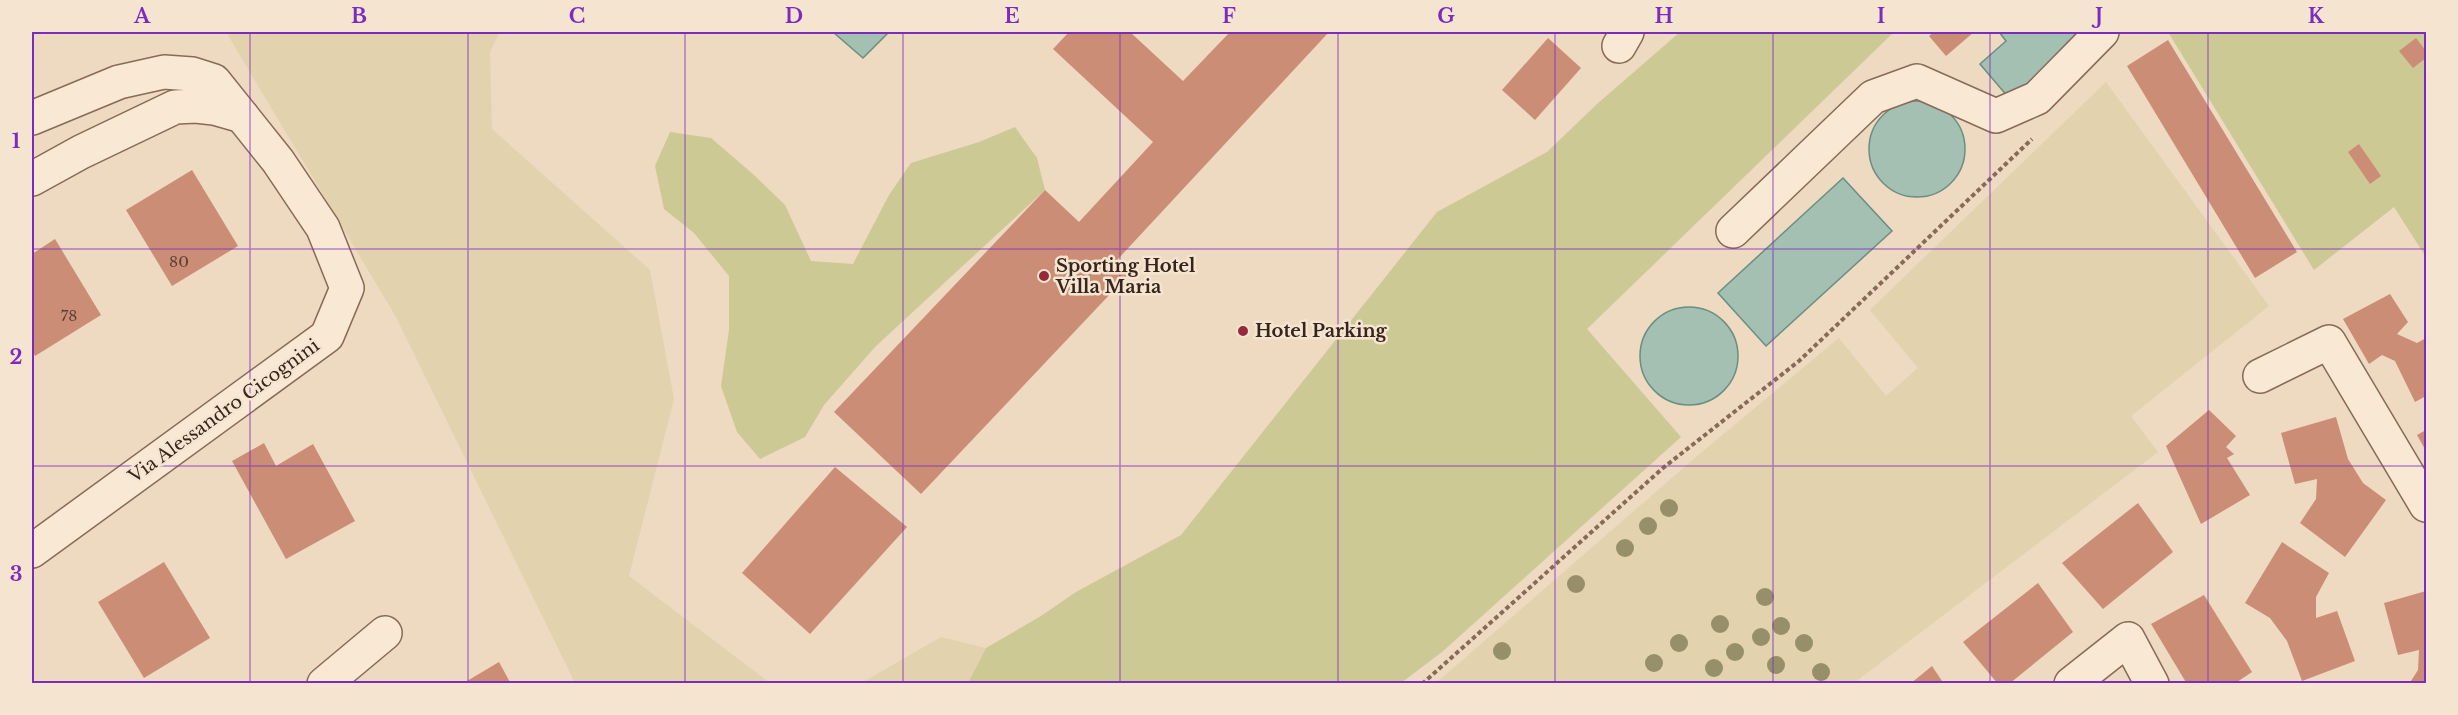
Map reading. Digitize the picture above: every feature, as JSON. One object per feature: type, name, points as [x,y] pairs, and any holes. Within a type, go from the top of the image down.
[{"type":"street","points":[[1732,231],[1873,97],[1917,81],[1996,116],[2037,98],[2102,32]]},
{"type":"street","name":"Via Alessandro Cicognini","points":[[32,118],[119,82],[164,72],[192,74],[214,81],[278,161],[323,228],[347,288],[327,336],[32,551]]},
{"type":"street","points":[[32,179],[81,152],[175,107],[214,108],[242,116]]},
{"type":"street","points":[[2260,376],[2329,342],[2427,505]]},
{"type":"street","points":[[324,684],[385,633]]},
{"type":"street","points":[[2072,684],[2128,639],[2152,684]]},
{"type":"path","points":[[1422,684],[1663,468],[1799,362],[2033,139]]},
{"type":"shaded area","points":[[226,32],[500,32],[490,52],[492,129],[650,270],[674,399],[629,576],[770,683],[575,683],[396,317]]},
{"type":"shaded area","points":[[833,32],[889,32],[863,58]]},
{"type":"shaded area","points":[[1680,32],[1894,32],[1587,329],[1681,437],[1442,652],[1401,683],[968,683],[986,648],[1041,616],[1076,592],[1181,535],[1437,212],[1547,152],[1597,104]]},
{"type":"shaded area","points":[[1999,32],[2088,32],[2014,104],[1980,64],[2006,41]]},
{"type":"shaded area","points":[[2168,32],[2426,32],[2426,257],[2394,207],[2314,270]]},
{"type":"shaded area","points":[[2106,82],[2269,306],[2131,416],[2158,452],[1854,683],[1436,683],[1696,457],[1839,338],[1886,396],[1918,368],[1870,310]]},
{"type":"shaded area","points":[[1917,101],[1936,104],[1951,115],[1962,130],[1965,149],[1962,168],[1951,183],[1936,194],[1917,197],[1898,194],[1883,183],[1872,168],[1869,149],[1872,130],[1883,115],[1898,104]]},
{"type":"shaded area","points":[[1015,127],[1037,158],[1045,190],[876,346],[824,405],[805,437],[760,459],[737,432],[721,386],[729,330],[729,276],[694,233],[664,209],[655,166],[670,132],[711,138],[754,175],[785,205],[811,261],[853,264],[889,195],[911,163],[979,142]]},
{"type":"shaded area","points":[[1843,178],[1892,231],[1766,346],[1718,293]]},
{"type":"shaded area","points":[[1689,307],[1708,311],[1723,322],[1734,337],[1738,356],[1734,375],[1723,390],[1708,401],[1689,405],[1670,401],[1655,390],[1644,375],[1640,356],[1644,337],[1655,322],[1670,311]]},
{"type":"shaded area","points":[[941,637],[986,648],[968,683],[834,683],[865,681]]},
{"type":"building","points":[[1069,32],[1130,32],[1183,81],[1230,32],[1329,32],[1118,259],[1131,272],[921,494],[834,412],[1045,190],[1079,222],[1153,142],[1053,49]]},
{"type":"building","points":[[1934,32],[1974,32],[1946,56],[1929,36]]},
{"type":"building","points":[[1548,38],[1581,68],[1535,120],[1502,90]]},
{"type":"building","points":[[2416,38],[2426,51],[2426,58],[2413,68],[2399,51]]},
{"type":"building","points":[[2168,40],[2297,252],[2255,278],[2127,66]]},
{"type":"building","points":[[2359,144],[2381,176],[2370,184],[2348,152]]},
{"type":"building","points":[[192,170],[238,246],[172,286],[126,210]]},
{"type":"building","points":[[55,239],[101,315],[35,356],[32,350],[32,254]]},
{"type":"building","points":[[2390,294],[2408,322],[2397,334],[2417,343],[2426,338],[2426,396],[2415,402],[2395,361],[2382,355],[2369,364],[2343,319]]},
{"type":"building","points":[[2209,410],[2236,436],[2226,447],[2234,454],[2227,458],[2250,495],[2201,524],[2166,446]]},
{"type":"building","points":[[2336,417],[2348,459],[2363,483],[2386,500],[2345,557],[2300,523],[2316,499],[2317,479],[2295,484],[2281,433]]},
{"type":"building","points":[[2426,430],[2426,451],[2417,435]]},
{"type":"building","points":[[264,443],[276,466],[313,444],[355,521],[286,559],[232,461]]},
{"type":"building","points":[[835,467],[907,527],[810,634],[742,573]]},
{"type":"building","points":[[2138,503],[2173,552],[2103,609],[2062,563]]},
{"type":"building","points":[[2282,542],[2329,573],[2316,597],[2316,618],[2337,611],[2355,661],[2302,681],[2287,641],[2270,618],[2245,603]]},
{"type":"building","points":[[164,562],[210,638],[144,678],[98,602]]},
{"type":"building","points":[[2038,583],[2073,632],[2009,684],[1998,684],[1963,642]]},
{"type":"building","points":[[2426,591],[2426,684],[2409,684],[2418,670],[2419,650],[2398,655],[2384,603]]},
{"type":"building","points":[[2204,595],[2252,672],[2234,684],[2187,684],[2151,624]]},
{"type":"building","points":[[499,662],[511,684],[462,684]]},
{"type":"building","points":[[1932,666],[1944,684],[1910,684]]},
{"type":"place","name":"Sporting Hotel Villa Maria","points":[[1044,276]]},
{"type":"place","name":"Hotel Parking","points":[[1243,331]]}]
